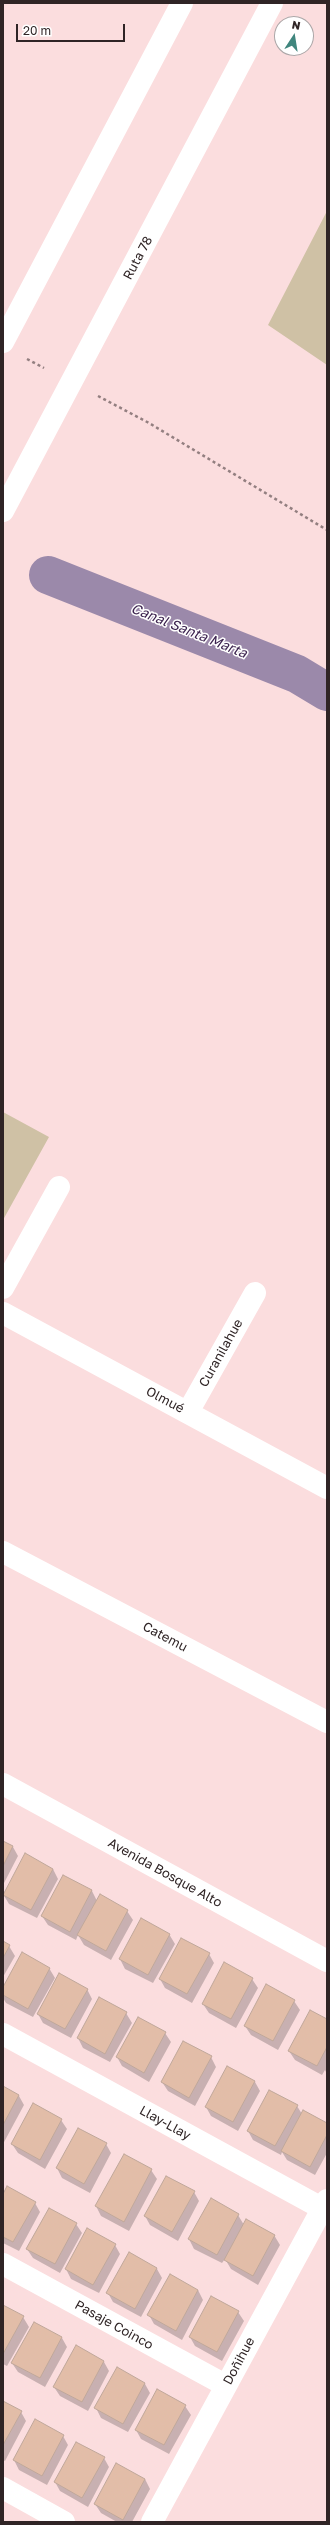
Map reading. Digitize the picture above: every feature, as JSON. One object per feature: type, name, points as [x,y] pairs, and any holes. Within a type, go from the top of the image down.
[{"type":"main road","points":[[3,342],[182,3]]},
{"type":"main road","name":"Ruta 78","points":[[3,511],[272,3]]},
{"type":"main road","points":[[3,1288],[59,1187]]},
{"type":"main road","name":"Curanilahue","points":[[188,1412],[254,1293]]},
{"type":"main road","name":"Olmué","points":[[3,1313],[327,1488]]},
{"type":"main road","name":"Catemu","points":[[3,1552],[327,1722]]},
{"type":"main road","name":"Avenida Bosque Alto","points":[[3,1784],[327,1961]]},
{"type":"main road","name":"Llay-Llay","points":[[3,2034],[325,2207]]},
{"type":"main road","name":"Doñihue","points":[[152,2522],[225,2385],[325,2207]]},
{"type":"main road","name":"Pasaje Coinco","points":[[3,2264],[225,2385]]},
{"type":"main road","points":[[3,2488],[64,2522]]},
{"type":"path","points":[[149,423],[327,530]]},
{"type":"shaded area","points":[[327,211],[327,365],[268,325]]},
{"type":"shaded area","points":[[3,1112],[49,1137],[3,1220]]},
{"type":"building","points":[[3,1841],[13,1846],[3,1866]]},
{"type":"building","points":[[25,1853],[53,1869],[31,1910],[3,1895]]},
{"type":"building","points":[[63,1875],[92,1890],[70,1932],[41,1916]]},
{"type":"building","points":[[100,1894],[128,1910],[106,1951],[77,1935]]},
{"type":"building","points":[[141,1918],[170,1934],[148,1975],[119,1959]]},
{"type":"building","points":[[181,1938],[210,1953],[187,1994],[159,1979]]},
{"type":"building","points":[[3,1941],[10,1945],[3,1958]]},
{"type":"building","points":[[22,1952],[50,1968],[28,2009],[3,1995],[3,1987]]},
{"type":"building","points":[[224,1962],[253,1978],[231,2019],[202,2004]]},
{"type":"building","points":[[59,1973],[88,1989],[65,2029],[37,2014]]},
{"type":"building","points":[[266,1984],[295,2000],[273,2041],[244,2026]]},
{"type":"building","points":[[99,1997],[127,2012],[105,2054],[77,2038]]},
{"type":"building","points":[[310,2010],[327,2019],[327,2047],[317,2066],[288,2051]]},
{"type":"building","points":[[138,2017],[166,2032],[144,2073],[116,2057]]},
{"type":"building","points":[[183,2041],[212,2056],[189,2098],[161,2082]]},
{"type":"building","points":[[227,2066],[255,2081],[233,2122],[205,2107]]},
{"type":"building","points":[[3,2086],[19,2095],[3,2125]]},
{"type":"building","points":[[269,2090],[298,2105],[275,2146],[247,2131]]},
{"type":"building","points":[[33,2103],[62,2119],[40,2160],[11,2144]]},
{"type":"building","points":[[303,2110],[327,2123],[327,2135],[310,2167],[281,2151]]},
{"type":"building","points":[[78,2128],[107,2143],[84,2184],[56,2168]]},
{"type":"building","points":[[124,2154],[152,2169],[124,2222],[95,2206]]},
{"type":"building","points":[[166,2176],[195,2191],[172,2232],[144,2216]]},
{"type":"building","points":[[7,2186],[36,2202],[13,2242],[3,2237],[3,2194]]},
{"type":"building","points":[[211,2198],[239,2214],[217,2255],[188,2239]]},
{"type":"building","points":[[49,2208],[77,2223],[55,2264],[26,2249]]},
{"type":"building","points":[[246,2219],[275,2235],[253,2276],[224,2260]]},
{"type":"building","points":[[87,2228],[116,2244],[93,2285],[65,2269]]},
{"type":"building","points":[[129,2252],[157,2268],[135,2309],[106,2293]]},
{"type":"building","points":[[170,2274],[198,2290],[176,2331],[147,2315]]},
{"type":"building","points":[[211,2296],[239,2311],[217,2352],[189,2337]]},
{"type":"building","points":[[3,2305],[24,2316],[3,2354]]},
{"type":"building","points":[[34,2322],[62,2337],[40,2378],[11,2363]]},
{"type":"building","points":[[76,2345],[104,2361],[82,2402],[53,2387]]},
{"type":"building","points":[[117,2367],[145,2383],[123,2424],[94,2408]]},
{"type":"building","points":[[157,2389],[186,2405],[164,2445],[135,2430]]},
{"type":"building","points":[[3,2401],[22,2411],[3,2445]]},
{"type":"building","points":[[35,2419],[64,2435],[42,2476],[13,2460]]},
{"type":"building","points":[[76,2442],[105,2457],[82,2498],[54,2482]]},
{"type":"building","points":[[116,2463],[145,2479],[123,2520],[94,2504]]},
{"type":"waterway","name":"Canal Santa Marta","points":[[48,575],[297,674],[327,692]]}]
